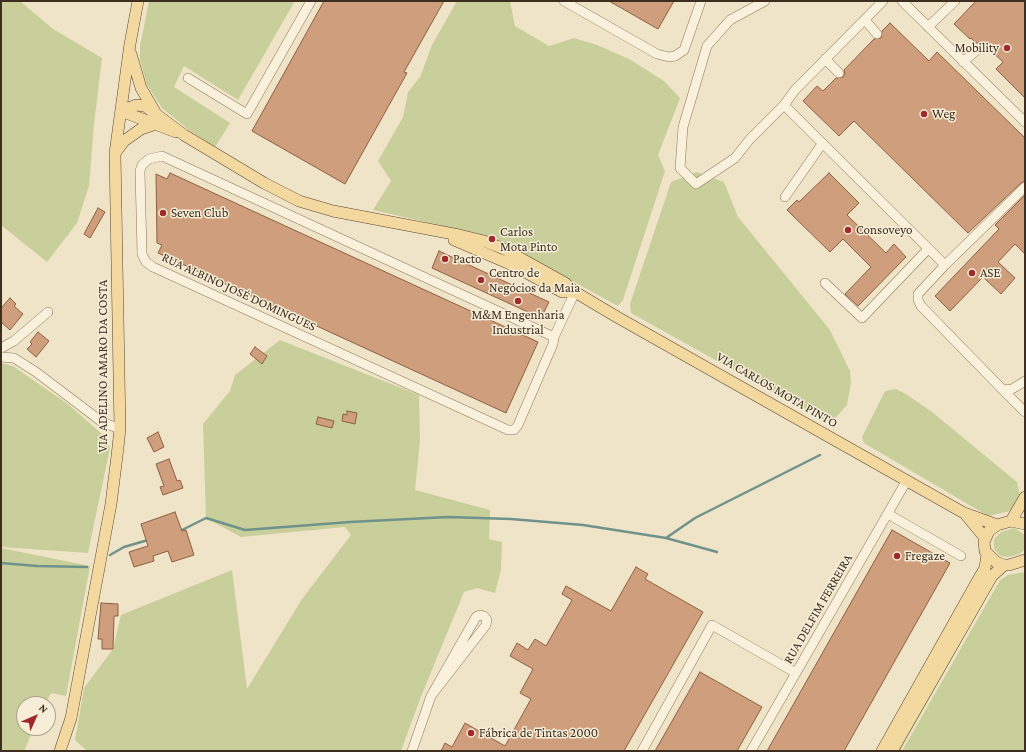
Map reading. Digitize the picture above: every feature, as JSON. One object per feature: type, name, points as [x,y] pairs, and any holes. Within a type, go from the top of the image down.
[{"type":"main road","name":"VIA ADELINO AMARO DA COSTA","points":[[62,750],[71,718],[115,479],[120,429],[115,153],[130,44],[138,1]]},
{"type":"main road","name":"VIA CARLOS MOTA PINTO","points":[[130,44],[133,64],[141,88],[155,112]]},
{"type":"main road","name":"VIA CARLOS MOTA PINTO","points":[[121,111],[136,105],[145,106],[184,135],[264,183],[299,201],[333,211],[402,223],[439,232],[510,264],[562,292],[575,292],[964,513],[997,525]]},
{"type":"main road","name":"VIA CARLOS MOTA PINTO","points":[[121,111],[153,125],[184,135]]},
{"type":"main road","points":[[115,153],[124,141],[141,129],[153,125]]},
{"type":"main road","points":[[1011,521],[1025,497]]},
{"type":"main road","name":"VIA CARLOS MOTA PINTO","points":[[964,513],[985,538]]},
{"type":"main road","points":[[1004,565],[996,562],[987,554],[984,547],[985,538],[988,531],[997,525],[1011,521],[1025,524]]},
{"type":"main road","points":[[882,751],[985,568],[987,554]]},
{"type":"main road","points":[[892,751],[992,576],[1004,565],[1025,560]]},
{"type":"street","points":[[188,78],[247,114],[310,1]]},
{"type":"street","points":[[564,1],[657,54],[668,57],[675,56],[684,50],[701,1]]},
{"type":"street","points":[[765,1],[730,20],[707,46],[683,127],[680,168],[696,184],[735,158],[750,139],[784,105],[795,90],[883,1]]},
{"type":"street","points":[[902,1],[1025,121]]},
{"type":"street","points":[[928,27],[955,1]]},
{"type":"street","points":[[865,20],[877,34]]},
{"type":"street","points":[[963,62],[979,48]]},
{"type":"street","points":[[825,59],[839,73]]},
{"type":"street","points":[[784,105],[945,265]]},
{"type":"street","points":[[785,197],[822,144]]},
{"type":"street","name":"RUA ALBINO JOSÉ DOMINGUES","points":[[554,337],[162,156],[149,159],[142,165],[140,171],[142,254],[146,262],[153,267],[508,430],[514,430],[518,425],[553,344],[554,337],[575,292]]},
{"type":"street","points":[[1025,187],[945,265],[918,294],[918,300],[928,313],[1025,412]]},
{"type":"street","points":[[825,283],[862,318],[928,249]]},
{"type":"street","points":[[1,348],[14,341],[48,312]]},
{"type":"street","points":[[1,357],[14,358],[36,372],[102,422],[120,429]]},
{"type":"street","points":[[1003,390],[1012,389],[1025,381]]},
{"type":"street","name":"RUA DELFIM FERREIRA","points":[[751,751],[907,480]]},
{"type":"street","points":[[888,514],[961,556]]},
{"type":"street","points":[[412,750],[431,696],[476,617],[480,615],[484,616],[488,620],[486,624],[431,696]]},
{"type":"street","points":[[642,751],[666,710],[712,624],[796,673]]},
{"type":"green space","points":[[1,1],[20,1],[53,29],[102,58],[94,124],[89,186],[77,223],[47,262],[1,225]]},
{"type":"green space","points":[[149,1],[295,1],[238,100],[184,66],[174,87],[230,123],[215,147],[189,130],[162,108],[147,85],[140,60],[140,46]]},
{"type":"green space","points":[[457,1],[510,1],[515,26],[549,46],[574,38],[597,45],[629,59],[664,81],[680,98],[658,155],[665,171],[623,300],[618,306],[492,237],[373,210],[391,181],[378,161],[403,117],[408,92],[420,77],[432,45]]},
{"type":"green space","points":[[697,172],[724,182],[738,217],[830,330],[850,371],[851,383],[847,405],[830,424],[631,313],[630,304],[671,182]]},
{"type":"green space","points":[[280,340],[419,395],[420,441],[415,490],[490,510],[489,539],[502,542],[501,570],[495,593],[477,588],[464,592],[420,699],[401,751],[87,751],[75,740],[84,688],[113,649],[121,615],[232,570],[247,689],[302,599],[351,535],[345,527],[241,537],[206,518],[203,424],[230,391],[235,375]]},
{"type":"green space","points":[[1,363],[13,366],[69,405],[104,436],[110,448],[88,553],[1,547]]},
{"type":"green space","points":[[896,389],[932,412],[1017,482],[1020,495],[1011,511],[988,516],[864,443],[862,437],[885,391]]},
{"type":"green space","points":[[1015,528],[1025,535],[1025,549],[1020,554],[1008,557],[1000,556],[994,549],[994,539],[1001,532]]},
{"type":"green space","points":[[1,548],[90,566],[66,696],[51,693],[49,696],[16,696],[16,736],[31,736],[24,751],[1,751]]},
{"type":"green space","points":[[1025,572],[1025,751],[902,751],[1000,580],[1008,575]]},
{"type":"green space","points":[[987,592],[989,593],[900,751],[897,751]]},
{"type":"building","points":[[324,1],[444,1],[404,72],[407,73],[345,184],[252,131]]},
{"type":"building","points":[[609,1],[674,1],[658,29]]},
{"type":"building","name":"Mobility","points":[[976,1],[1025,1],[1025,98],[996,69],[1003,62],[981,42],[976,43],[971,38],[970,39],[954,24]]},
{"type":"building","name":"Weg","points":[[890,23],[929,61],[937,52],[1025,138],[1025,181],[1021,183],[968,233],[854,121],[839,136],[803,101],[817,86],[823,91],[836,78],[843,77],[845,74],[844,70],[874,39],[881,38],[882,31]]},
{"type":"building","points":[[170,173],[538,342],[506,413],[158,253],[162,245],[157,243],[156,174],[167,179]]},
{"type":"building","name":"Consoveyo","points":[[829,173],[859,203],[847,215],[886,253],[894,244],[906,257],[858,306],[845,294],[871,267],[843,239],[830,252],[787,210],[797,200],[799,202]]},
{"type":"building","points":[[1025,195],[1025,254],[1015,244],[998,262],[1015,278],[1001,294],[983,277],[950,311],[935,296],[999,229],[995,225]]},
{"type":"building","points":[[98,208],[105,212],[90,238],[84,234]]},
{"type":"building","name":"Centro de Negócios da Maia","points":[[439,251],[549,302],[541,318],[432,268]]},
{"type":"building","points":[[10,298],[16,304],[14,306],[23,314],[10,330],[1,322],[1,308]]},
{"type":"building","points":[[38,332],[49,341],[36,357],[27,349],[32,344],[30,342]]},
{"type":"building","points":[[255,347],[267,356],[262,364],[250,354]]},
{"type":"building","points":[[347,411],[357,413],[355,424],[342,421],[343,414],[347,415]]},
{"type":"building","points":[[318,417],[334,421],[332,428],[316,424]]},
{"type":"building","points":[[158,432],[164,447],[154,452],[147,438]]},
{"type":"building","points":[[169,459],[177,481],[180,480],[183,488],[163,495],[160,487],[164,486],[156,464]]},
{"type":"building","points":[[175,512],[182,531],[186,530],[194,555],[172,562],[168,551],[153,556],[154,561],[134,567],[129,552],[148,546],[141,524]]},
{"type":"building","points":[[892,530],[950,563],[844,751],[767,751]]},
{"type":"building","points":[[636,567],[648,574],[645,579],[703,612],[624,751],[441,751],[445,743],[452,747],[465,723],[505,746],[531,699],[520,693],[533,669],[510,656],[517,643],[528,650],[535,639],[546,646],[572,600],[562,594],[566,586],[611,611]]},
{"type":"building","points":[[101,603],[118,604],[118,616],[114,616],[113,649],[102,649],[102,639],[98,639]]},
{"type":"building","points":[[700,672],[762,707],[737,751],[655,751]]},
{"type":"waterway","points":[[180,531],[206,518],[245,530],[350,522],[448,517],[511,519],[583,525],[666,538],[695,518],[820,455]]},
{"type":"waterway","points":[[666,538],[717,552]]},
{"type":"waterway","points":[[110,555],[124,547],[148,540]]},
{"type":"waterway","points":[[1,563],[37,566],[87,567]]},
{"type":"place","name":"Mobility","points":[[1007,48]]},
{"type":"place","name":"Weg","points":[[924,114]]},
{"type":"place","name":"Seven Club","points":[[163,213]]},
{"type":"place","name":"Consoveyo","points":[[848,230]]},
{"type":"place","name":"Carlos Mota Pinto","points":[[492,239]]},
{"type":"place","name":"Pacto","points":[[445,259]]},
{"type":"place","name":"ASE","points":[[972,273]]},
{"type":"place","name":"Centro de Negócios da Maia","points":[[481,280]]},
{"type":"place","name":"M&M Engenharia Industrial","points":[[518,301]]},
{"type":"place","name":"Fregaze","points":[[897,556]]},
{"type":"place","name":"Fábrica de Tintas 2000","points":[[471,733]]}]
